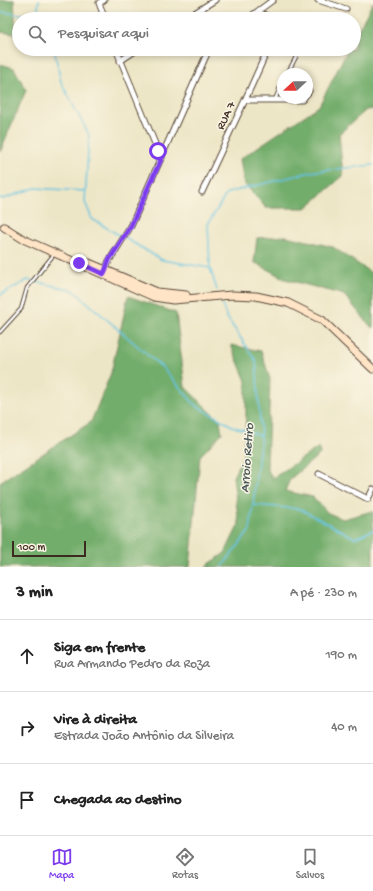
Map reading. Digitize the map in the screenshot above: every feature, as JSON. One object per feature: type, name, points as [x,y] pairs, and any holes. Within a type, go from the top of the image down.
[{"type":"main road","points":[[2,227],[105,272]]},
{"type":"main road","points":[[2,227],[23,239],[55,253],[157,292],[201,297],[232,295],[256,296],[288,303],[322,320],[373,369]]},
{"type":"street","points":[[102,12],[99,4],[104,0]]},
{"type":"street","points":[[196,12],[215,0]]},
{"type":"street","points":[[258,12],[273,0]]},
{"type":"street","points":[[318,0],[346,10]]},
{"type":"street","points":[[118,56],[158,151],[162,157]]},
{"type":"street","points":[[120,61],[128,56]]},
{"type":"street","points":[[105,272],[109,260],[131,226],[206,56]]},
{"type":"street","name":"RUA 7","points":[[202,192],[265,56]]},
{"type":"street","points":[[245,100],[275,100]]},
{"type":"street","points":[[319,474],[368,498],[373,488]]},
{"type":"lane","points":[[290,68],[296,58]]},
{"type":"lane","points":[[275,100],[277,95]]},
{"type":"lane","points":[[0,332],[21,309],[27,288],[55,253]]},
{"type":"green space","points":[[0,0],[14,0],[15,12],[12,12],[12,34],[0,32]]},
{"type":"green space","points":[[373,2],[373,109],[366,110],[339,134],[343,176],[306,208],[266,208],[244,183],[240,159],[319,106],[344,56],[361,56],[361,25]]},
{"type":"green space","points":[[0,64],[14,68],[26,90],[0,152]]},
{"type":"green space","points":[[286,236],[333,247],[373,274],[373,329],[344,295],[285,279],[254,262],[257,238]]},
{"type":"green space","points":[[128,296],[176,313],[185,387],[220,421],[222,433],[200,456],[190,567],[0,567],[0,482],[91,422],[111,373]]},
{"type":"green space","points":[[231,345],[261,351],[270,379],[267,469],[273,478],[319,447],[320,454],[290,479],[285,491],[313,497],[328,513],[343,519],[373,511],[373,567],[205,567],[225,553],[239,524],[233,477],[243,456],[246,415],[246,381]]},
{"type":"waterway","points":[[38,12],[39,0]]},
{"type":"waterway","points":[[0,12],[12,13]]},
{"type":"waterway","points":[[55,56],[61,82],[89,135],[85,202],[92,219],[122,237]]},
{"type":"waterway","name":"Arroio Retiro","points":[[217,290],[210,268],[208,224],[227,193],[310,172],[373,165]]},
{"type":"waterway","points":[[0,198],[3,199],[35,188],[85,191]]},
{"type":"waterway","points":[[125,238],[162,260],[210,268]]},
{"type":"waterway","points":[[0,295],[28,280],[73,290],[164,369],[195,405],[232,426],[261,436]]},
{"type":"waterway","name":"Arroio Retiro","points":[[222,304],[226,316],[256,361],[261,436],[250,530],[222,567]]},
{"type":"waterway","points":[[254,505],[300,509],[355,538],[373,530]]},
{"type":"route","points":[[79,263],[104,274],[109,260],[131,226],[162,157],[158,151]]}]
